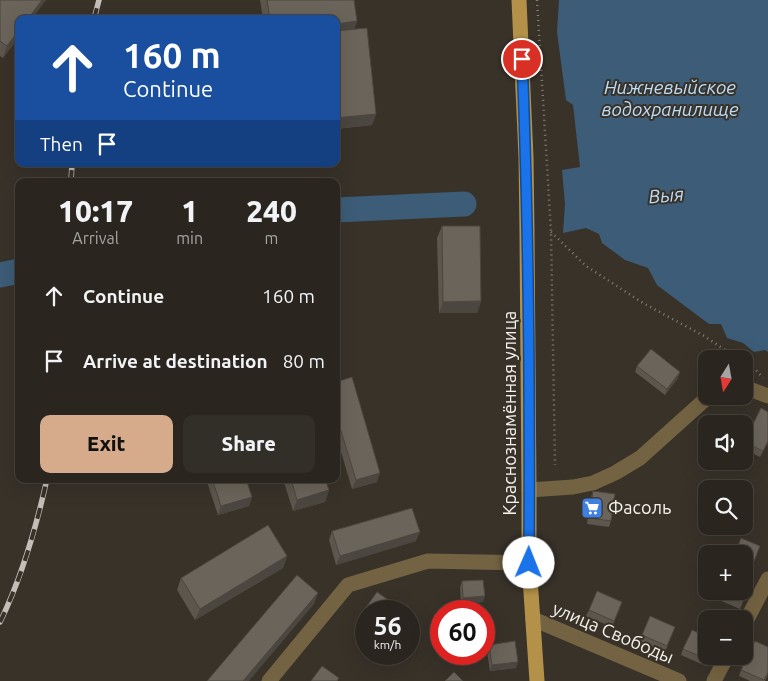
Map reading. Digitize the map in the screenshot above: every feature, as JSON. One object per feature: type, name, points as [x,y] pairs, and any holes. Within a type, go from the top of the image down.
[{"type":"main road","name":"Краснознамённая улица","points":[[519,0],[526,157],[529,563],[537,681]]},
{"type":"street","points":[[753,390],[768,396]]},
{"type":"street","points":[[529,490],[573,487],[593,483],[616,473],[640,458],[699,405]]},
{"type":"street","points":[[268,681],[348,585],[428,561],[529,563]]},
{"type":"street","points":[[752,610],[768,579]]},
{"type":"street","name":"улица Свободы","points":[[533,619],[679,681]]},
{"type":"street","points":[[714,681],[722,665]]},
{"type":"path","points":[[537,0],[551,232],[555,465]]},
{"type":"path","points":[[551,232],[586,266],[643,303],[704,336],[725,350]]},
{"type":"path","points":[[753,368],[768,383]]},
{"type":"water","name":"Нижневыйское водохранилище","points":[[559,0],[768,0],[768,352],[765,350],[754,352],[743,343],[727,338],[721,324],[709,324],[657,285],[648,268],[625,260],[602,243],[599,234],[586,228],[563,233],[565,204],[562,170],[580,167],[573,105],[566,100],[557,32]]},
{"type":"building","points":[[0,0],[42,0],[31,15],[15,15],[15,35],[7,46],[0,41]]},
{"type":"building","points":[[267,0],[354,0],[357,21],[340,23],[340,15],[269,15]]},
{"type":"building","points":[[367,28],[376,114],[340,118],[340,31]]},
{"type":"building","points":[[442,226],[480,226],[481,301],[443,302]]},
{"type":"building","points":[[651,349],[680,372],[667,389],[637,366]]},
{"type":"building","points":[[352,377],[380,473],[356,480],[340,428],[340,381]]},
{"type":"building","points":[[761,408],[768,412],[768,441],[763,451],[753,446],[753,424]]},
{"type":"building","points":[[213,483],[247,483],[252,497],[221,506]]},
{"type":"building","points":[[292,483],[326,483],[329,490],[297,500]]},
{"type":"building","points":[[593,491],[615,494],[611,521],[589,518]]},
{"type":"building","points":[[412,508],[420,532],[340,556],[332,531]]},
{"type":"building","points":[[268,525],[287,556],[200,609],[181,578]]},
{"type":"building","points":[[741,538],[760,546],[753,564],[753,545],[738,545]]},
{"type":"building","points":[[297,575],[318,593],[243,681],[207,681]]},
{"type":"building","points":[[483,580],[485,596],[463,598],[462,581]]},
{"type":"building","points":[[597,591],[622,602],[614,621],[589,610]]},
{"type":"building","points":[[377,592],[388,600],[371,600]]},
{"type":"building","points":[[650,616],[675,627],[667,646],[642,635]]},
{"type":"building","points":[[692,630],[698,633],[698,655],[683,649]]},
{"type":"building","points":[[515,641],[518,662],[495,665],[495,644]]},
{"type":"building","points":[[755,641],[768,647],[768,672],[764,680],[741,670],[743,665],[753,665],[753,645]]},
{"type":"building","points":[[322,666],[339,678],[337,681],[311,681]]},
{"type":"building","points":[[454,672],[463,681],[445,681]]},
{"type":"waterway","name":"Выя","points":[[340,210],[464,204]]},
{"type":"waterway","name":"Выя","points":[[0,275],[15,272]]},
{"type":"railway","points":[[95,15],[99,0]]},
{"type":"railway","points":[[71,178],[72,167]]},
{"type":"railway","points":[[0,622],[28,552],[46,483]]},
{"type":"place","name":"Фасоль","points":[[592,508]]},
{"type":"route","points":[[522,59],[526,157],[529,563]]}]
